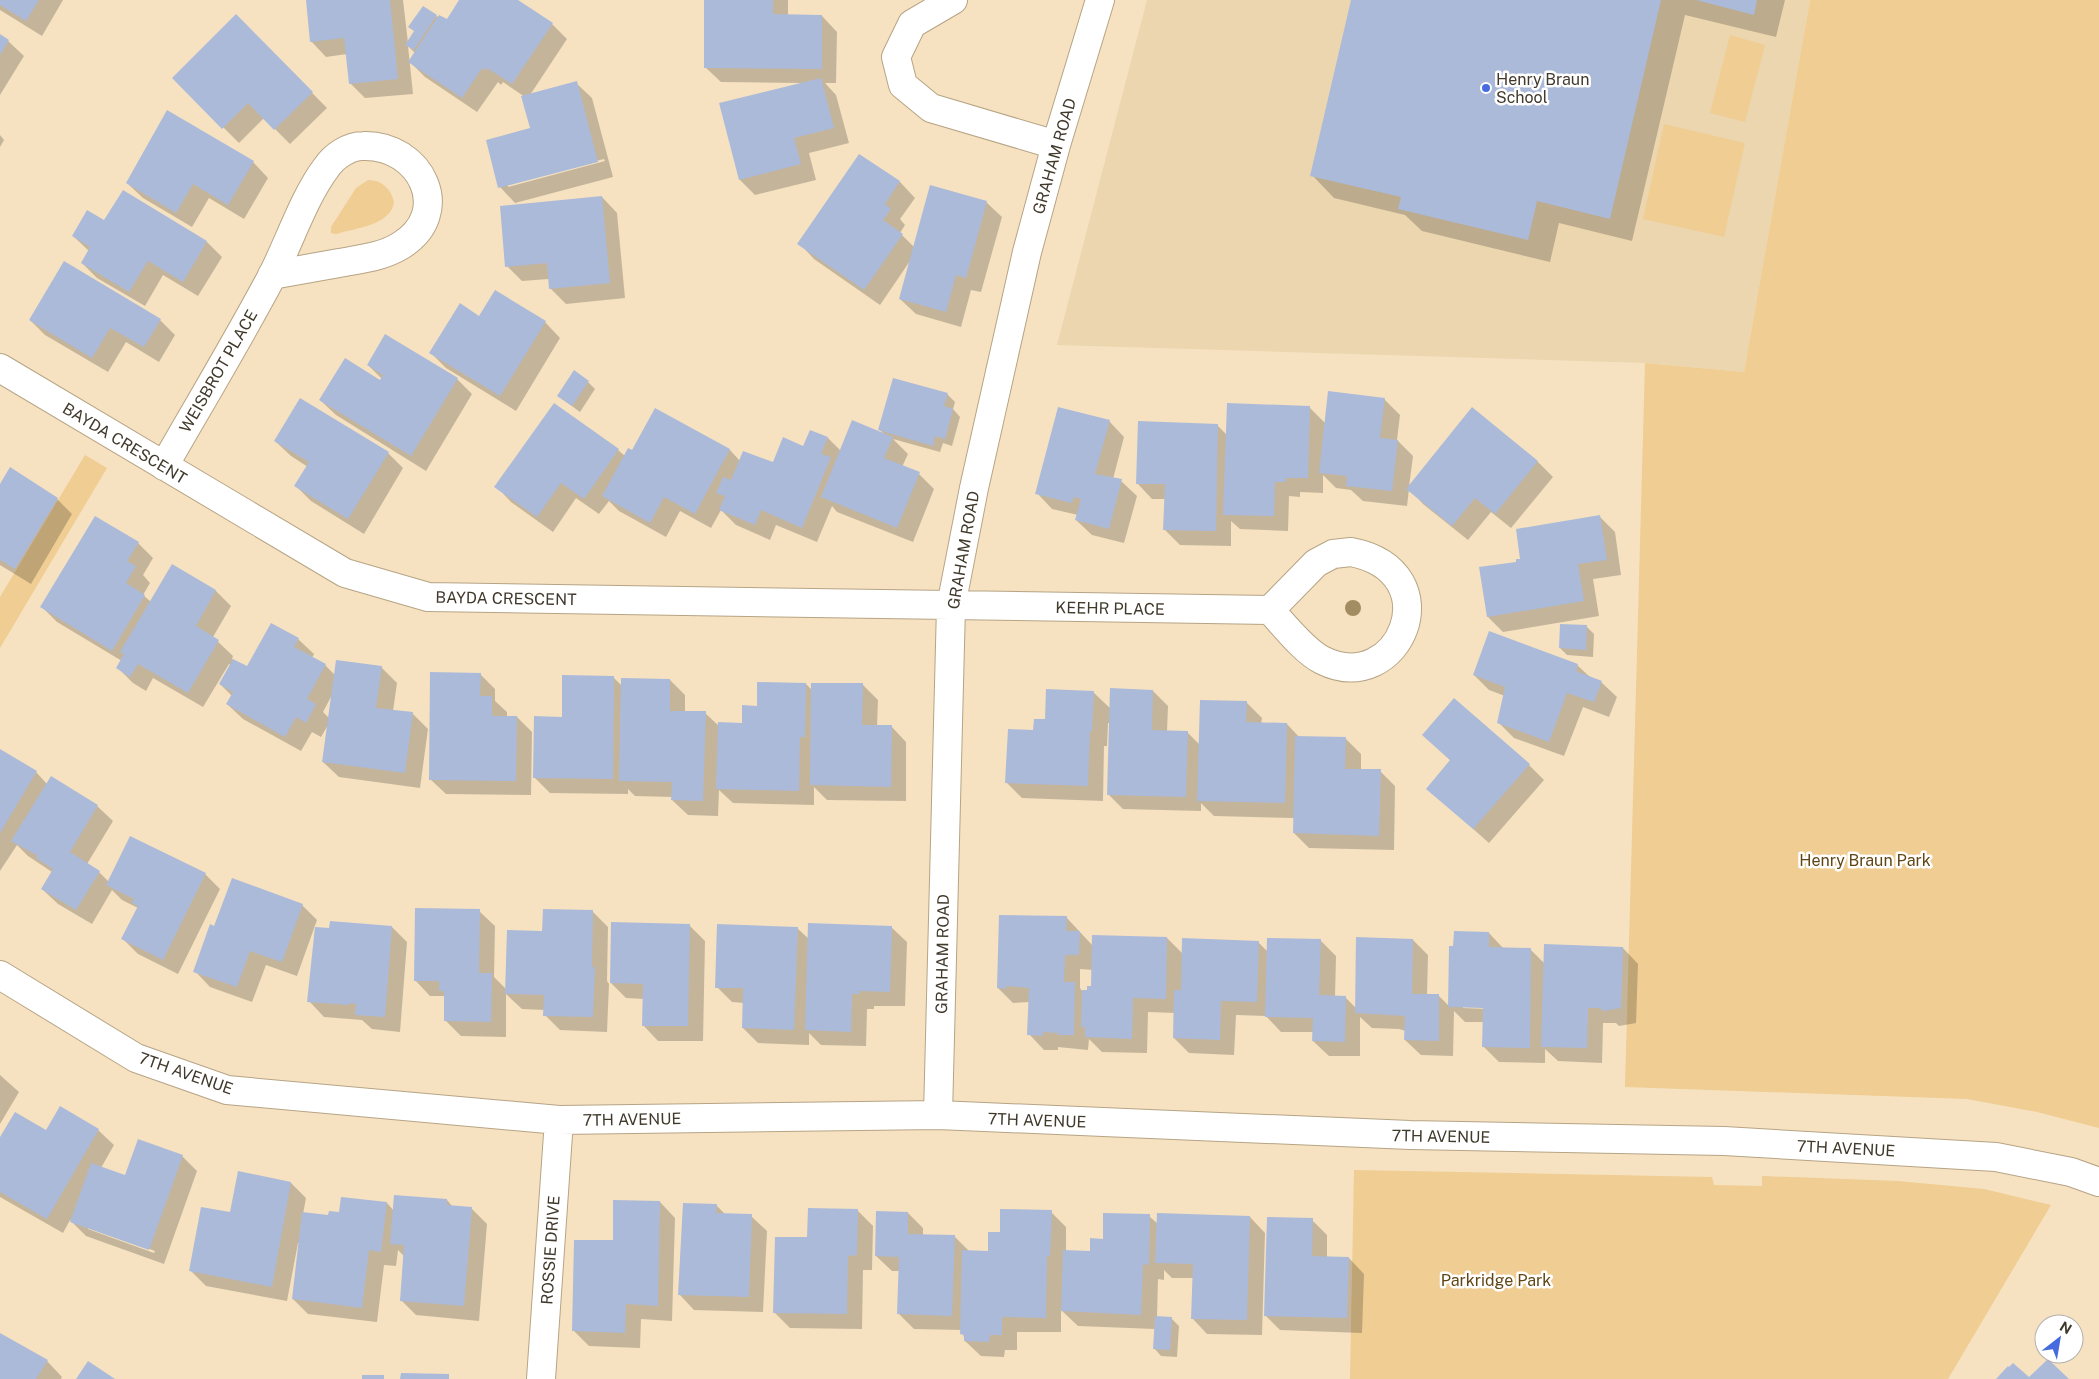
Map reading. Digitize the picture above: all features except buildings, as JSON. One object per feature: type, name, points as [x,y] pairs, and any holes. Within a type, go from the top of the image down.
[{"type":"street","points":[[953,0],[912,24],[896,57],[903,85],[930,108],[1056,145]]},
{"type":"street","name":"GRAHAM ROAD","points":[[938,1116],[951,606],[974,488],[1027,252],[1056,145],[1100,0]]},
{"type":"street","name":"WEISBROT PLACE","points":[[164,466],[272,276],[326,167],[340,154],[356,146],[372,146],[387,148],[403,156],[416,168],[424,180],[429,196],[422,226],[412,238],[382,255],[272,276]]},
{"type":"street","name":"BAYDA CRESCENT","points":[[0,368],[345,573],[428,597],[951,606]]},
{"type":"street","points":[[1351,552],[1369,555],[1385,564],[1398,577],[1405,594],[1408,612],[1404,630],[1394,647],[1379,660],[1360,666],[1340,666],[1321,660],[1270,610],[1316,563],[1333,554],[1351,552]]},
{"type":"street","name":"KEEHR PLACE","points":[[951,606],[1270,610]]},
{"type":"street","name":"7TH AVENUE","points":[[0,975],[136,1058],[227,1090],[559,1120],[938,1116],[1410,1136],[1724,1141],[1986,1156],[2071,1172],[2099,1182]]},
{"type":"street","name":"ROSSIE DRIVE","points":[[541,1379],[559,1120]]},
{"type":"shaded area","points":[[1147,0],[1810,0],[1744,372],[1645,363],[1057,345]]},
{"type":"green space","name":"Henry Braun Park","points":[[1810,0],[2099,0],[2099,1128],[2037,1112],[1967,1099],[1625,1087],[1645,363],[1744,372]]},
{"type":"green space","points":[[1730,35],[1765,45],[1745,122],[1710,113]]},
{"type":"green space","points":[[1664,124],[1745,143],[1724,237],[1643,219]]},
{"type":"green space","points":[[368,180],[378,182],[388,189],[394,202],[391,210],[380,221],[336,234],[331,233],[331,227],[356,188]]},
{"type":"green space","points":[[85,455],[107,468],[0,648],[0,597]]},
{"type":"green space","name":"Parkridge Park","points":[[1354,1170],[1712,1177],[1714,1185],[1762,1186],[1762,1176],[1898,1181],[1984,1189],[2051,1205],[1948,1379],[1350,1379]]},
{"type":"place","name":"Henry Braun School","points":[[1486,88]]}]
